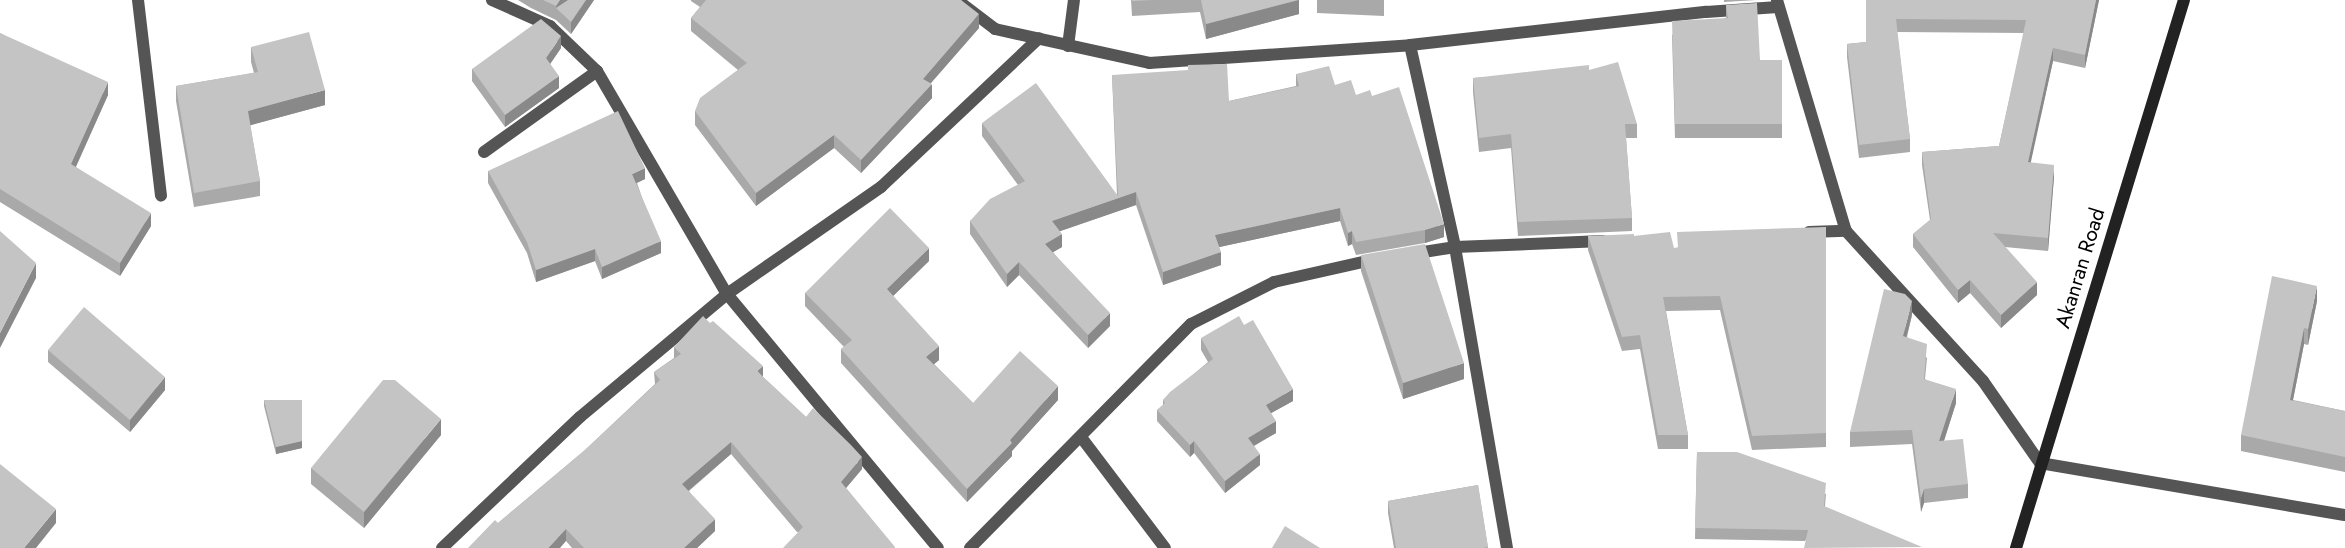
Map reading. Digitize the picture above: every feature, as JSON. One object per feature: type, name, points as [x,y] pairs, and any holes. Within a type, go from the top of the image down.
[{"type":"main road","name":"Akanran Road","points":[[2016,548],[2040,463],[2184,0]]},
{"type":"street","points":[[138,0],[161,196]]},
{"type":"street","points":[[492,0],[550,26],[597,71],[727,294],[938,548]]},
{"type":"street","points":[[957,0],[995,29],[1149,63],[1410,45],[1778,4],[1846,231],[1983,381],[2040,463],[2345,515]]},
{"type":"street","points":[[1068,46],[1074,0]]},
{"type":"street","points":[[442,548],[580,417],[727,294],[881,187],[1039,38]]},
{"type":"street","points":[[1410,45],[1455,247],[1507,548]]},
{"type":"street","points":[[484,152],[597,71]]},
{"type":"street","points":[[1798,233],[1846,231]]},
{"type":"street","points":[[970,548],[1191,324],[1274,282],[1394,256],[1455,247],[1621,240]]},
{"type":"street","points":[[1081,437],[1165,548]]},
{"type":"building","points":[[543,0],[560,0],[556,6]]},
{"type":"building","points":[[568,0],[586,0],[571,22],[556,8]]},
{"type":"building","points":[[706,0],[961,0],[979,14],[923,79],[932,84],[861,160],[834,135],[756,193],[695,111],[700,98],[747,63],[691,18]]},
{"type":"building","points":[[1201,0],[1298,0],[1206,24]]},
{"type":"building","points":[[1866,0],[2096,0],[2085,55],[2053,48],[2028,162],[2054,165],[2048,238],[1993,233],[2037,282],[2001,315],[1970,280],[1958,290],[1913,234],[1931,219],[1922,152],[1999,146],[2026,20],[1896,19],[1910,139],[1859,145],[1847,44],[1866,42]]},
{"type":"building","points":[[1757,3],[1760,60],[1782,60],[1782,124],[1675,124],[1672,21],[1728,18],[1726,5]]},
{"type":"building","points":[[541,19],[561,36],[546,58],[559,76],[505,115],[472,69]]},
{"type":"building","points":[[309,32],[325,90],[248,111],[260,181],[194,193],[176,86],[258,72],[251,47]]},
{"type":"building","points":[[0,33],[108,82],[71,164],[151,213],[120,263],[0,189]]},
{"type":"building","points":[[1618,62],[1637,124],[1625,124],[1632,218],[1518,222],[1511,134],[1479,138],[1473,78],[1589,65],[1589,70]]},
{"type":"building","points":[[1227,64],[1229,101],[1299,86],[1296,74],[1329,66],[1335,85],[1351,80],[1356,95],[1370,90],[1372,96],[1399,87],[1444,224],[1425,230],[1356,242],[1352,231],[1348,233],[1340,208],[1215,235],[1221,252],[1163,272],[1136,192],[1052,221],[1062,234],[1045,244],[1110,313],[1088,335],[1019,262],[1007,274],[970,221],[990,199],[1025,181],[982,123],[1036,83],[1118,196],[1112,75],[1188,70],[1188,65]]},
{"type":"building","points":[[618,111],[645,168],[632,174],[661,241],[602,267],[595,249],[536,270],[527,242],[488,171]]},
{"type":"building","points":[[890,208],[929,248],[887,289],[939,346],[926,357],[973,403],[1020,351],[1058,386],[1010,440],[1012,443],[967,489],[841,349],[852,340],[805,293]]},
{"type":"building","points":[[1826,227],[1826,433],[1752,436],[1720,296],[1663,297],[1688,435],[1658,435],[1640,335],[1622,337],[1588,236],[1634,234],[1634,236],[1670,232],[1674,248],[1678,248],[1677,232]]},
{"type":"building","points":[[0,231],[36,263],[0,333]]},
{"type":"building","points":[[1425,244],[1464,363],[1403,383],[1361,255]]},
{"type":"building","points":[[2272,276],[2317,286],[2308,329],[2304,328],[2290,400],[2345,411],[2345,457],[2241,435]]},
{"type":"building","points":[[1884,289],[1905,294],[1912,301],[1903,336],[1927,344],[1924,379],[1956,389],[1939,441],[1963,439],[1968,484],[1924,489],[1921,498],[1912,430],[1850,432]]},
{"type":"building","points":[[84,307],[165,377],[130,420],[48,350]]},
{"type":"building","points":[[703,316],[710,323],[713,321],[763,366],[757,371],[806,417],[813,408],[862,457],[841,482],[894,548],[783,548],[803,527],[731,442],[682,484],[715,519],[684,548],[584,548],[566,529],[548,548],[468,548],[495,520],[498,523],[585,450],[660,380],[654,372],[681,354],[674,347]]},
{"type":"building","points":[[1239,316],[1244,325],[1253,320],[1293,389],[1266,405],[1276,421],[1248,438],[1260,454],[1225,481],[1194,441],[1190,445],[1157,410],[1165,403],[1163,400],[1170,392],[1213,359],[1201,338]]},
{"type":"building","points":[[383,380],[395,380],[441,419],[364,512],[311,468]]},
{"type":"building","points":[[264,400],[302,400],[302,441],[276,447]]},
{"type":"building","points":[[1697,452],[1737,452],[1826,483],[1824,506],[1922,547],[1804,548],[1808,530],[1695,528]]},
{"type":"building","points":[[0,464],[56,509],[24,548],[0,548]]},
{"type":"building","points":[[1478,485],[1488,547],[1396,548],[1388,501]]},
{"type":"building","points":[[1285,526],[1320,548],[1272,548]]}]
